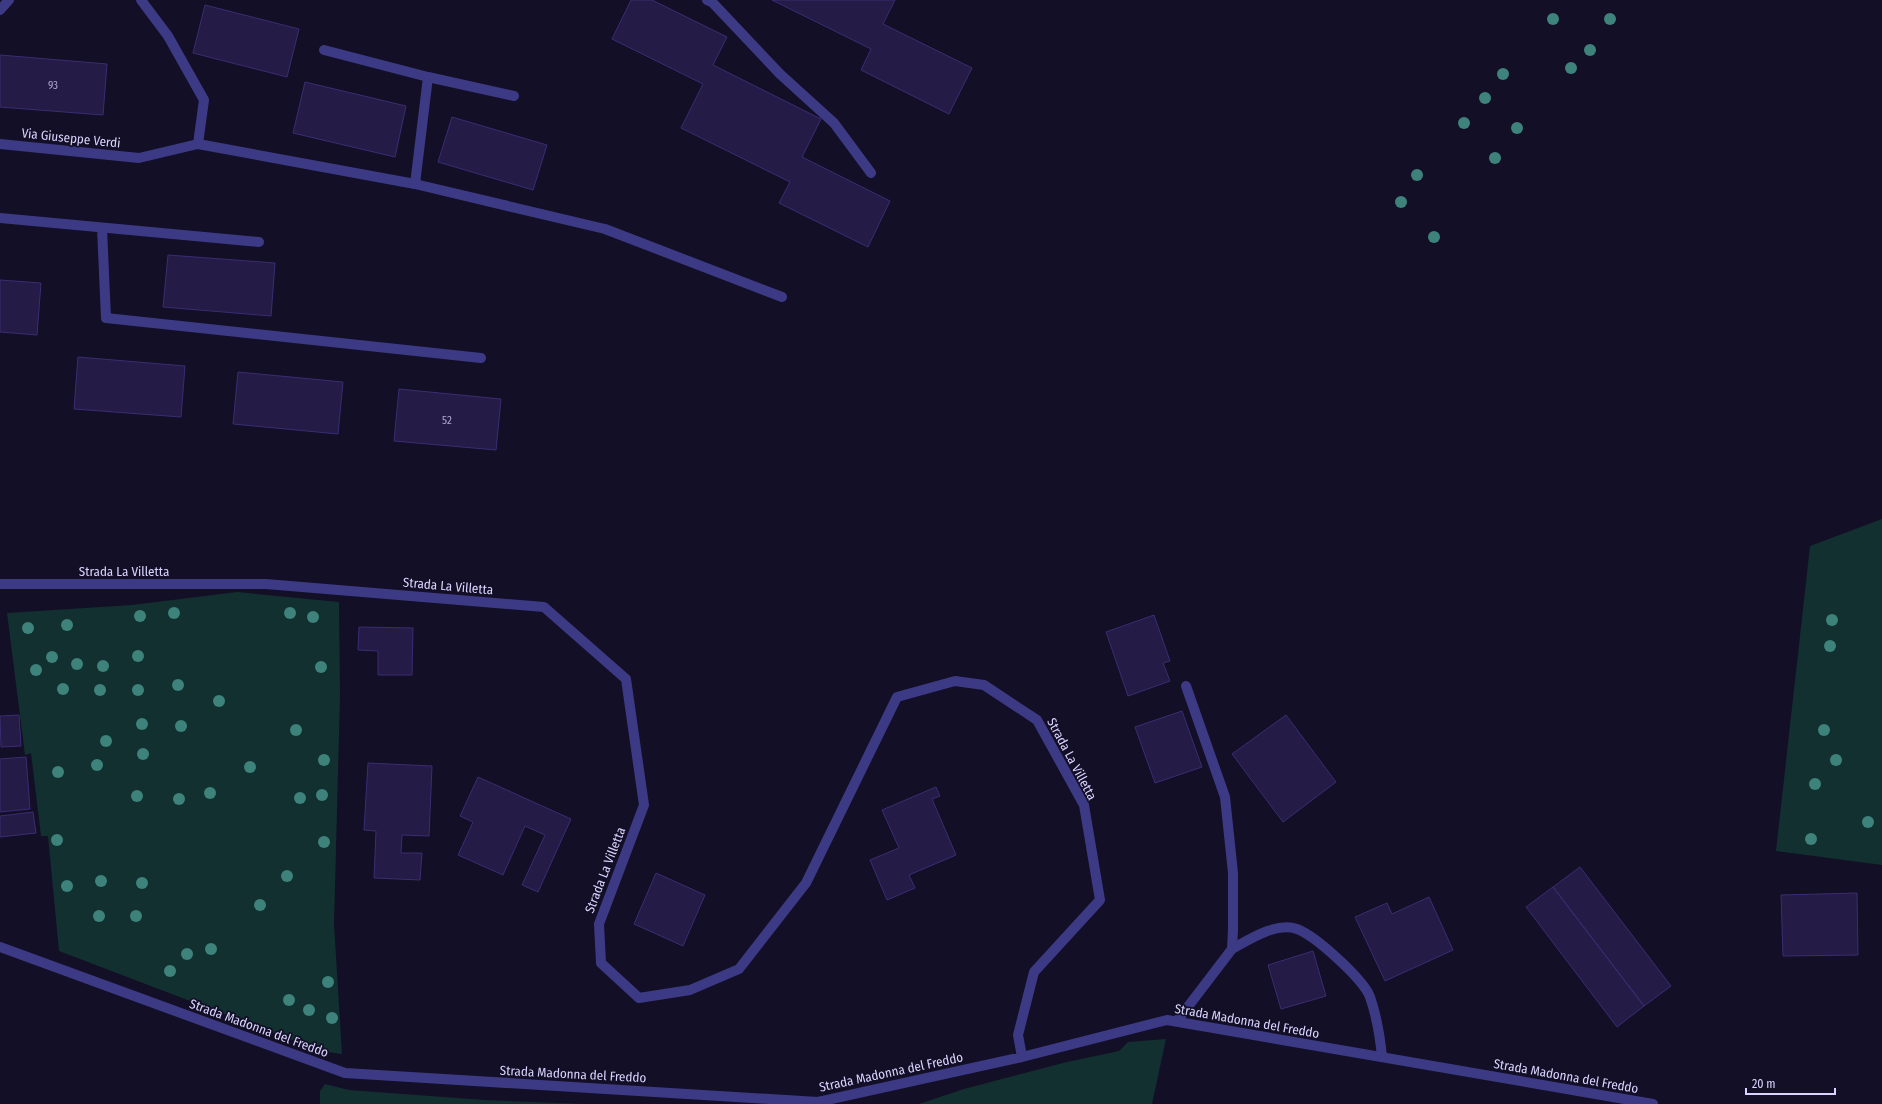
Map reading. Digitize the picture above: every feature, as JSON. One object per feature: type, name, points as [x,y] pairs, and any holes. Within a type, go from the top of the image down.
[{"type":"street","points":[[0,10],[8,0]]},
{"type":"street","points":[[141,0],[168,36],[204,100],[198,144],[415,184],[605,229],[782,297]]},
{"type":"street","points":[[707,0],[712,2],[780,74],[834,124],[871,174]]},
{"type":"street","points":[[324,50],[428,77],[514,96]]},
{"type":"street","points":[[415,184],[428,77]]},
{"type":"street","name":"Via Giuseppe Verdi","points":[[0,144],[139,158],[198,144]]},
{"type":"street","points":[[0,218],[259,242]]},
{"type":"street","points":[[102,228],[106,318],[481,358]]},
{"type":"street","name":"Strada La Villetta","points":[[0,584],[266,584],[544,607],[626,680],[644,805],[599,924],[601,963],[639,998],[690,990],[739,969],[806,883],[897,697],[955,681],[984,685],[1037,720],[1084,805],[1100,900],[1034,972],[1018,1035],[1022,1057]]},
{"type":"street","points":[[1186,686],[1225,797],[1233,873],[1232,948]]},
{"type":"street","points":[[1176,1021],[1232,948],[1264,932],[1282,929],[1297,929],[1323,946],[1349,969],[1370,996],[1379,1030],[1382,1057]]},
{"type":"street","name":"Strada Madonna del Freddo","points":[[0,947],[345,1073],[818,1102],[1022,1057],[1167,1020],[1653,1104]]},
{"type":"green space","points":[[1882,519],[1882,865],[1776,851],[1810,546]]},
{"type":"green space","points":[[237,592],[339,602],[340,696],[334,924],[342,1054],[321,1051],[59,951],[48,836],[41,836],[31,753],[25,755],[7,613],[132,605]]},
{"type":"green space","points":[[1166,1039],[1152,1104],[919,1104],[964,1089],[1067,1062],[1119,1051],[1128,1042]]},
{"type":"green space","points":[[325,1084],[349,1090],[484,1100],[585,1104],[320,1104],[320,1091]]},
{"type":"building","points":[[631,0],[652,0],[727,37],[713,65],[821,119],[802,157],[890,201],[868,247],[779,203],[790,182],[681,128],[703,84],[612,39]]},
{"type":"building","points":[[772,0],[895,0],[883,24],[972,68],[949,114],[861,70],[871,49]]},
{"type":"building","points":[[205,5],[299,29],[287,77],[193,53]]},
{"type":"building","points":[[0,55],[107,64],[103,115],[0,107]]},
{"type":"building","points":[[305,82],[406,106],[395,157],[293,133]]},
{"type":"building","points":[[452,117],[547,145],[533,190],[438,162]]},
{"type":"building","points":[[168,255],[275,263],[271,316],[163,307]]},
{"type":"building","points":[[0,280],[41,283],[37,335],[0,332]]},
{"type":"building","points":[[78,357],[185,366],[181,417],[74,409]]},
{"type":"building","points":[[238,372],[343,382],[338,434],[233,424]]},
{"type":"building","points":[[399,389],[501,399],[496,450],[394,441]]},
{"type":"building","points":[[1154,615],[1170,661],[1163,663],[1170,681],[1128,696],[1106,632]]},
{"type":"building","points":[[359,627],[413,628],[412,675],[378,675],[378,651],[358,650]]},
{"type":"building","points":[[1182,711],[1202,767],[1155,783],[1135,727]]},
{"type":"building","points":[[19,715],[21,746],[1,747],[0,716]]},
{"type":"building","points":[[1286,715],[1336,782],[1283,822],[1232,754]]},
{"type":"building","points":[[26,757],[30,809],[0,812],[0,759]]},
{"type":"building","points":[[368,763],[432,766],[429,836],[402,835],[401,853],[422,853],[420,880],[374,878],[376,831],[364,830]]},
{"type":"building","points":[[478,777],[571,819],[538,892],[522,885],[545,835],[525,826],[503,875],[458,855],[473,822],[460,816]]},
{"type":"building","points":[[936,787],[940,796],[932,799],[956,855],[909,875],[915,888],[887,900],[870,860],[899,848],[882,810]]},
{"type":"building","points":[[33,812],[36,833],[0,837],[0,816]]},
{"type":"building","points":[[1580,867],[1671,986],[1644,1006],[1553,887]]},
{"type":"building","points":[[656,873],[705,895],[683,946],[634,924]]},
{"type":"building","points":[[1553,887],[1644,1006],[1617,1027],[1526,907]]},
{"type":"building","points":[[1857,893],[1858,955],[1783,956],[1781,895]]},
{"type":"building","points":[[1429,897],[1453,950],[1385,981],[1355,917],[1387,903],[1392,914]]},
{"type":"building","points":[[1313,951],[1326,996],[1281,1009],[1268,965]]}]
